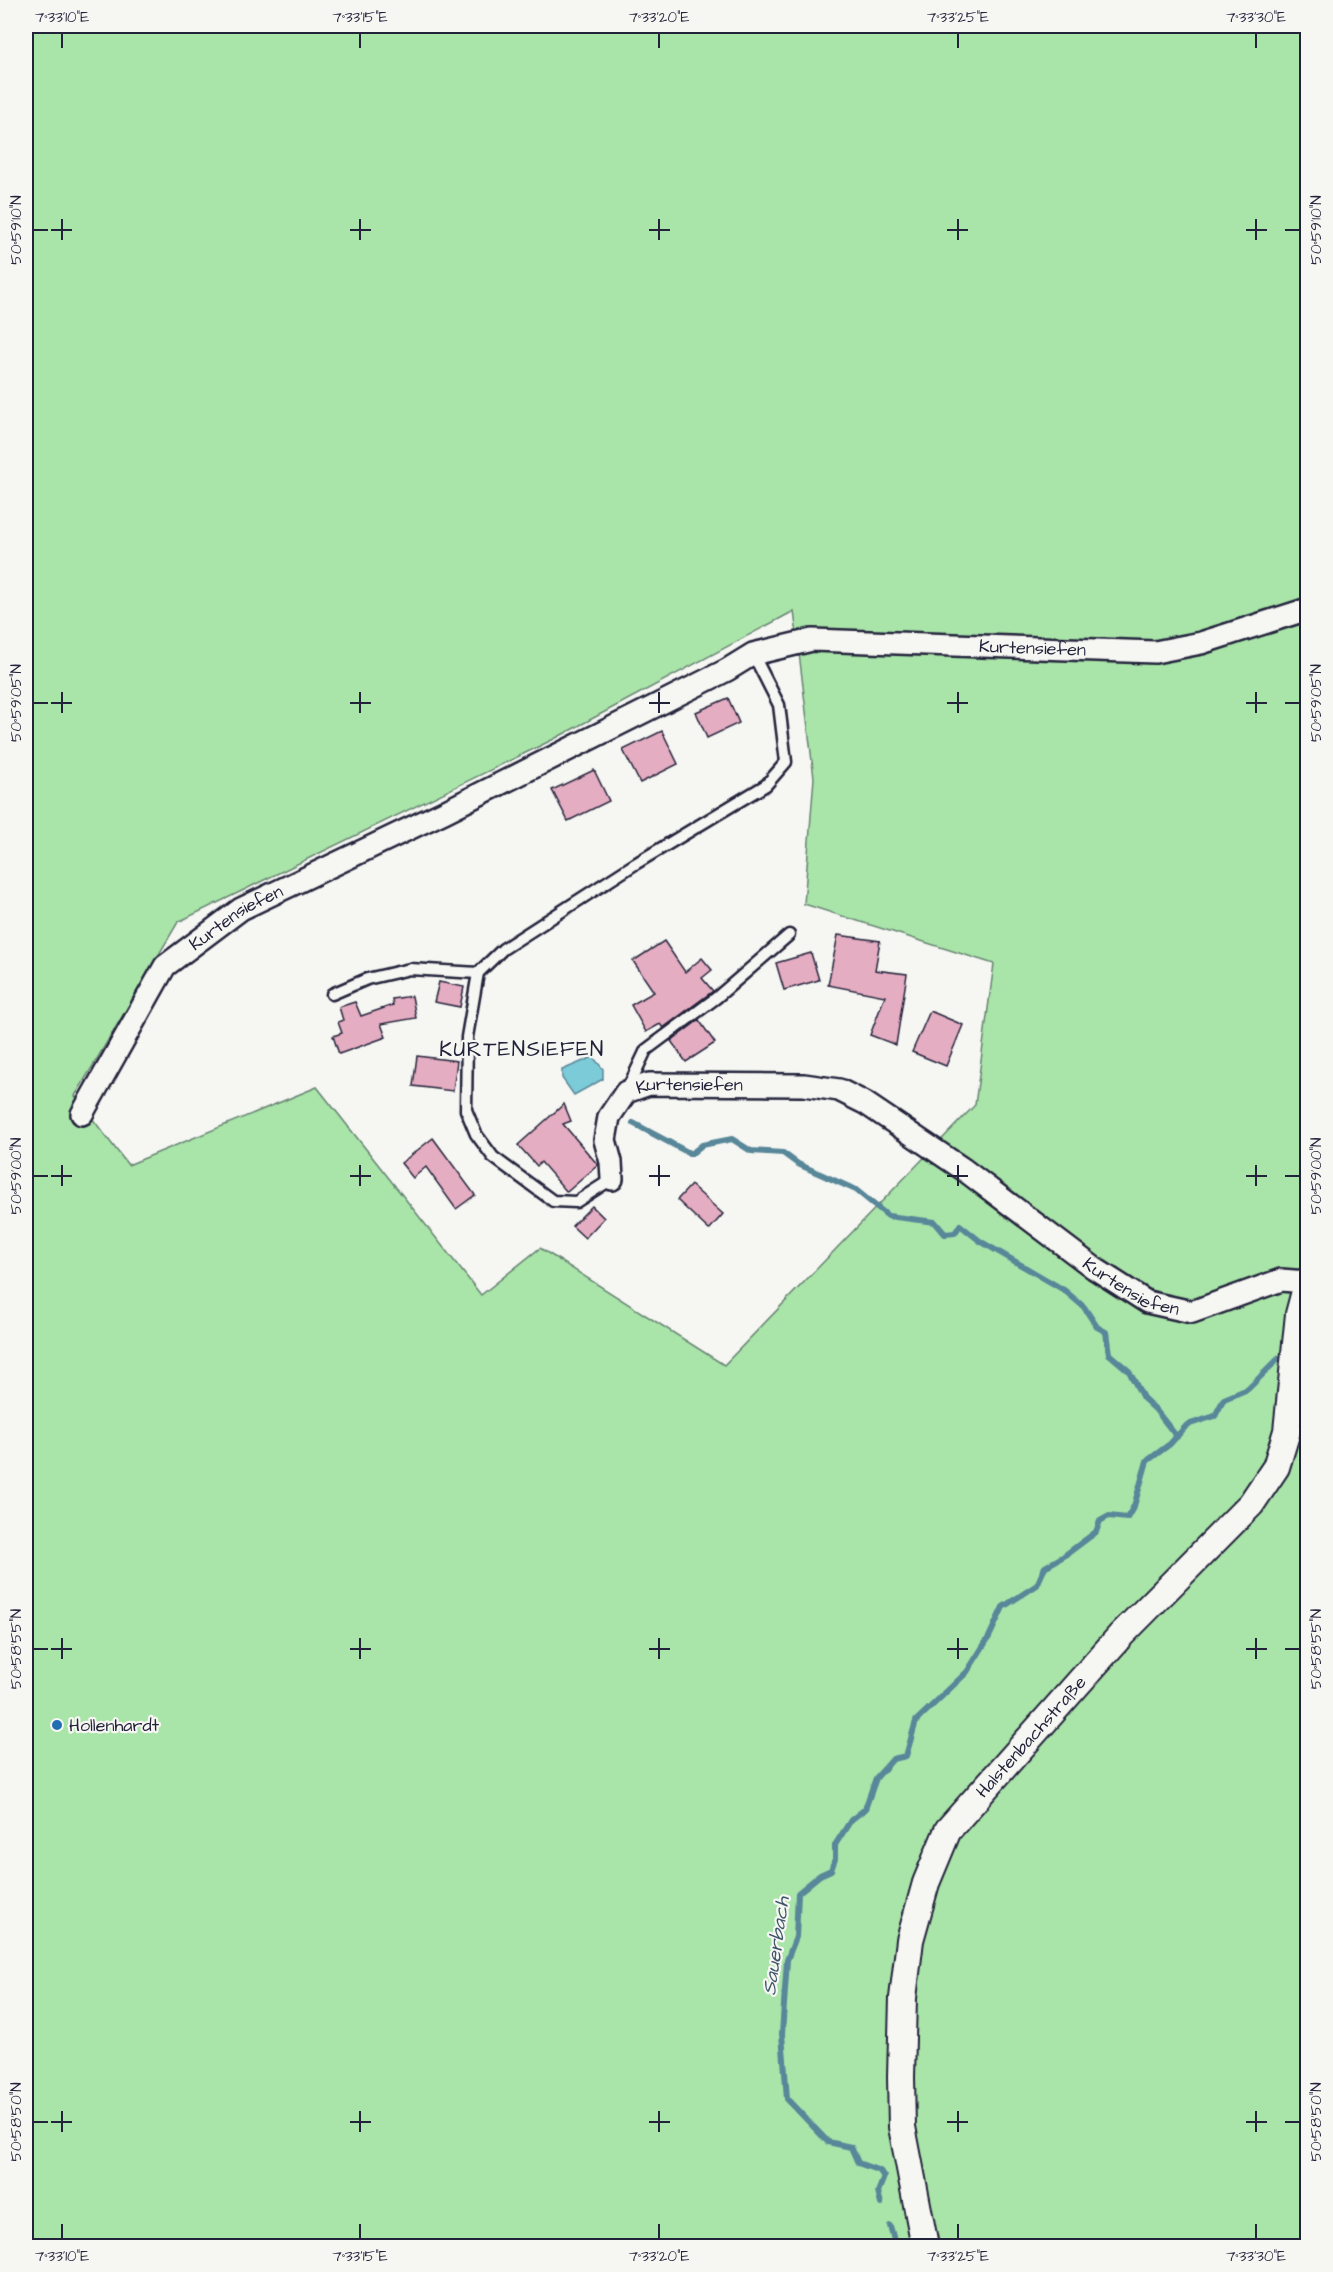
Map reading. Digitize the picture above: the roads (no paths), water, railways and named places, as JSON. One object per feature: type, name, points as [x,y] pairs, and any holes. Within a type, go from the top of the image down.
[{"type":"street","name":"Kurtensiefen","points":[[82,1114],[165,966],[241,909],[444,812],[727,670],[753,654],[812,640],[1155,652],[1201,643],[1308,609]]},
{"type":"street","name":"Kurtensiefen","points":[[612,1179],[605,1140],[609,1117],[626,1092],[649,1084],[804,1085],[839,1090],[865,1103],[953,1162],[1094,1269],[1147,1302],[1192,1312],[1281,1280],[1307,1281]]},
{"type":"street","name":"Halstenbachstraße","points":[[925,2247],[902,2127],[901,2077],[903,1998],[909,1951],[926,1883],[948,1830],[1121,1635],[1251,1504],[1276,1467],[1287,1431],[1299,1314],[1307,1281]]},
{"type":"lane","points":[[332,994],[367,979],[410,969],[478,973],[503,949],[635,864],[766,785],[786,762],[779,705],[753,654]]},
{"type":"lane","points":[[626,1092],[646,1050],[716,998],[789,935]]},
{"type":"lane","name":"Kurtensiefen","points":[[478,973],[467,1037],[466,1110],[476,1134],[493,1157],[553,1201],[576,1202],[612,1179]]},
{"type":"water","points":[[593,1057],[603,1069],[603,1079],[574,1095],[562,1078],[562,1070]]},
{"type":"waterway","points":[[633,1123],[691,1154],[702,1145],[732,1139],[751,1151],[783,1153],[798,1164],[856,1190],[888,1216],[935,1222],[945,1234],[955,1233],[960,1225],[980,1241],[1064,1290],[1084,1307],[1097,1327],[1106,1332],[1109,1354],[1129,1371],[1143,1398],[1155,1409],[1177,1437]]},
{"type":"waterway","name":"Sauerbach","points":[[881,2204],[878,2192],[884,2177],[880,2171],[858,2163],[851,2147],[828,2142],[787,2099],[782,2034],[787,1960],[796,1937],[798,1893],[820,1875],[831,1870],[835,1859],[835,1845],[851,1820],[865,1809],[876,1778],[893,1759],[906,1756],[916,1721],[967,1672],[989,1637],[1003,1607],[1037,1585],[1045,1567],[1096,1532],[1100,1521],[1109,1516],[1127,1518],[1134,1506],[1147,1461],[1170,1444],[1187,1425],[1215,1416],[1224,1399],[1248,1389],[1278,1359]]},
{"type":"waterway","name":"Sauerbach","points":[[890,2226],[896,2246]]},
{"type":"place","name":"Hollenhardt","points":[[57,1725]]},
{"type":"district","name":"KURTENSIEFEN","points":[[522,1049]]}]
